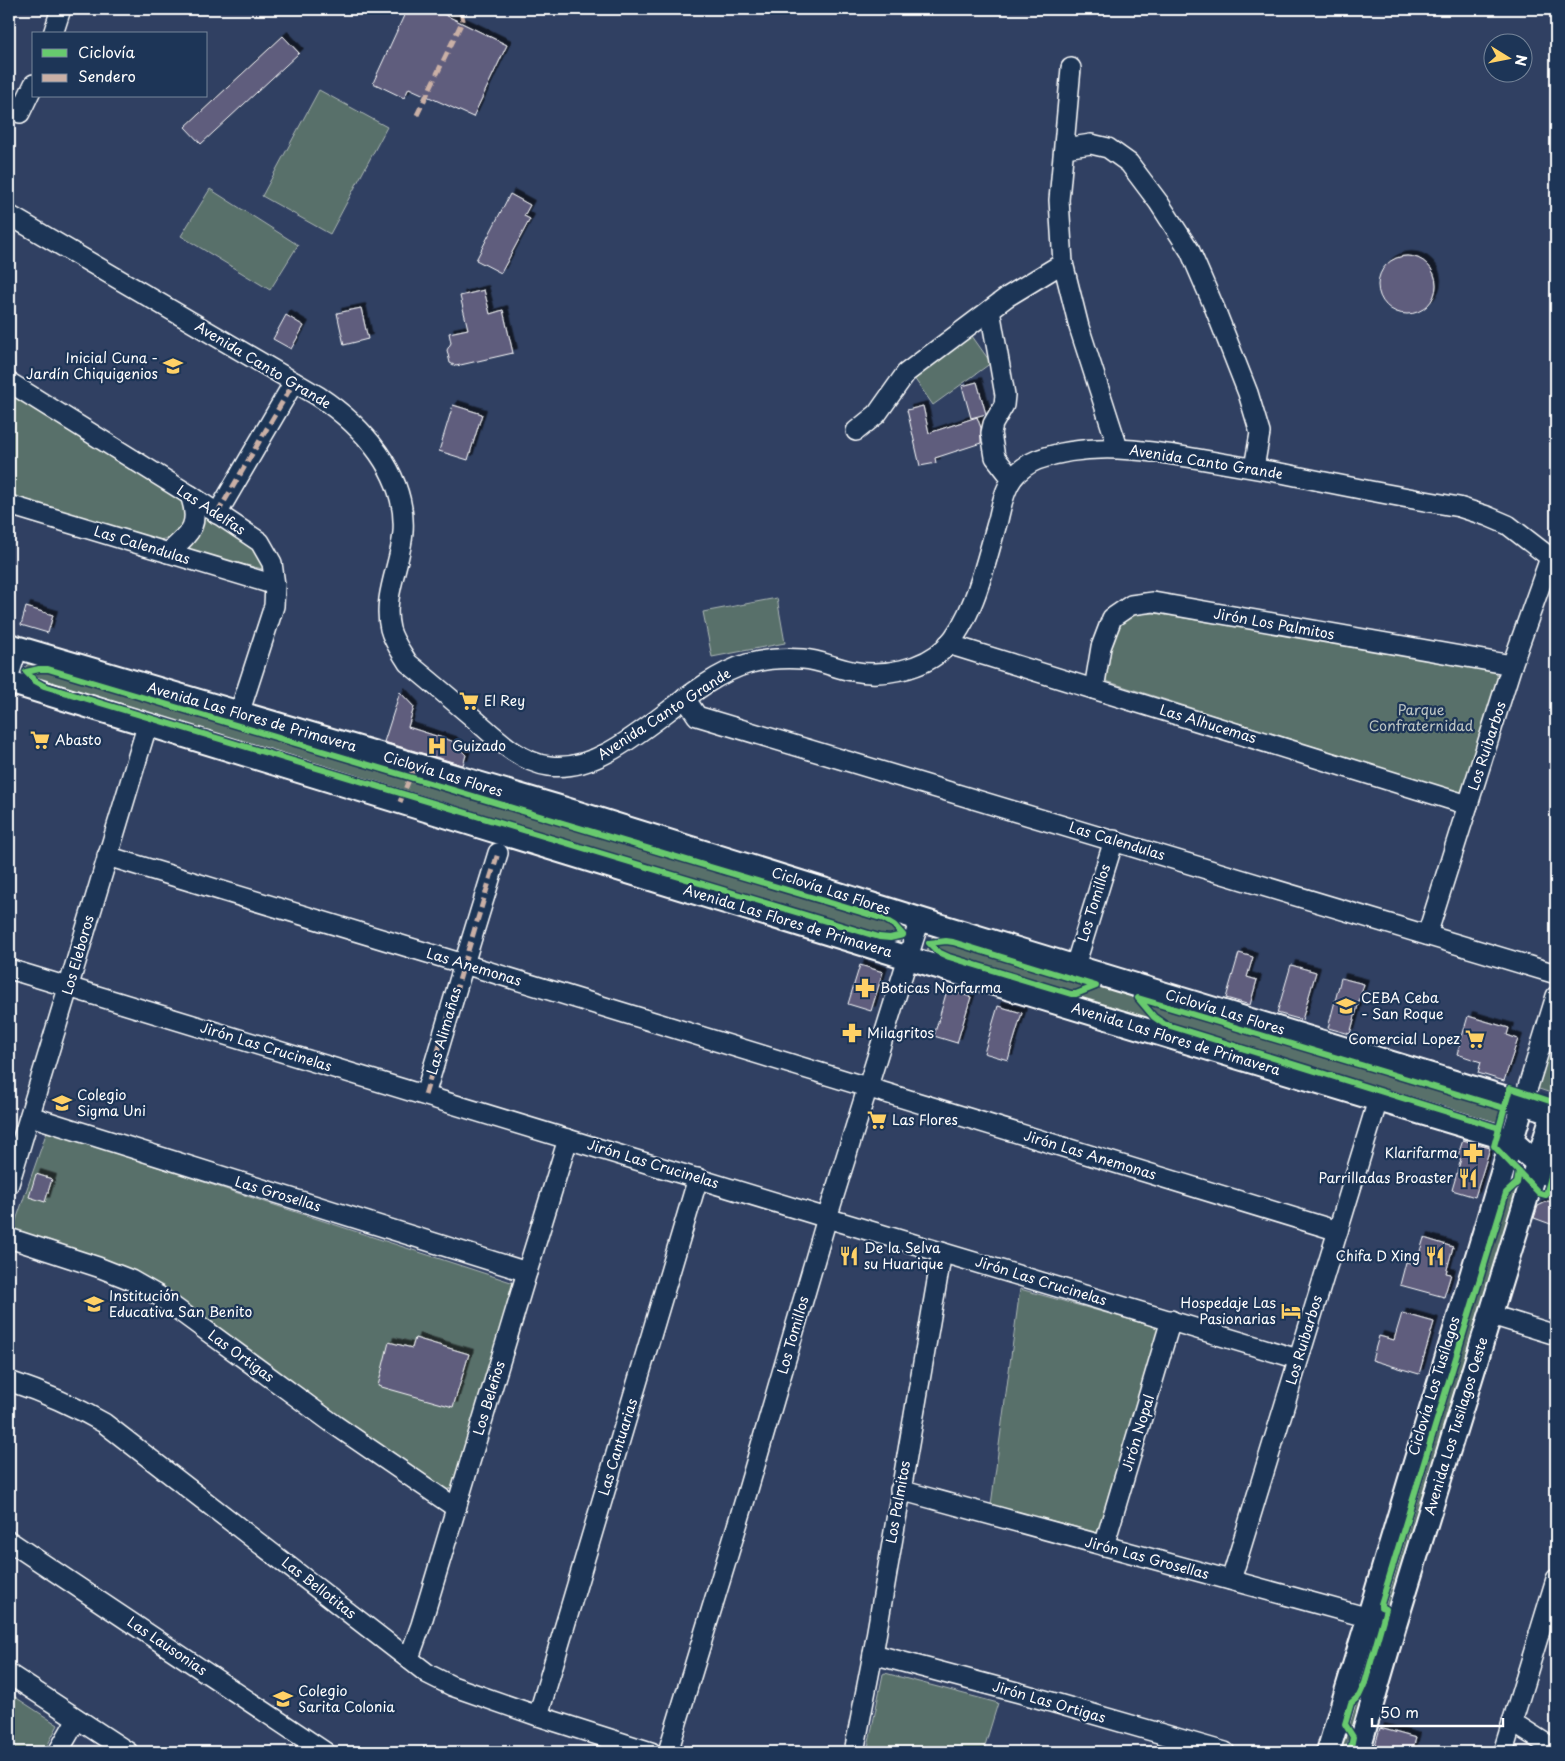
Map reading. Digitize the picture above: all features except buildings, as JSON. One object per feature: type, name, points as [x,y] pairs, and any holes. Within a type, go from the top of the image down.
[{"type":"main road","name":"Avenida Las Flores de Primavera","points":[[13,646],[556,806],[1523,1103],[1555,1109]]},
{"type":"main road","name":"Avenida Las Flores de Primavera","points":[[9,682],[147,726],[1511,1140],[1556,1179]]},
{"type":"main road","points":[[1328,1752],[1523,1103]]},
{"type":"main road","name":"Avenida Los Tusilagos Oeste","points":[[1358,1752],[1536,1163],[1555,1109]]},
{"type":"street","points":[[54,32],[61,9]]},
{"type":"street","points":[[1071,68],[1060,200],[1063,263],[1079,327],[1118,448]]},
{"type":"street","points":[[20,113],[32,88]]},
{"type":"street","points":[[1065,148],[1091,144],[1108,148],[1129,163],[1159,203],[1190,251],[1248,393],[1260,433],[1254,468]]},
{"type":"street","name":"Avenida Canto Grande","points":[[9,215],[327,402],[372,443],[397,485],[403,507],[403,532],[399,560],[392,580],[388,608],[390,630],[398,646],[408,663],[515,753],[538,764],[563,767],[583,763],[607,752],[628,740],[685,698],[727,671],[750,663],[805,659],[852,671],[880,674],[899,671],[937,655],[948,644],[964,620],[977,592],[1004,496],[1012,479],[1032,461],[1057,453],[1118,448],[1163,453],[1254,468],[1459,508],[1487,516],[1508,525],[1553,560]]},
{"type":"street","points":[[856,431],[877,414],[906,373],[1007,297],[1063,263]]},
{"type":"street","points":[[990,310],[1005,395],[1004,405],[990,433],[995,457],[1012,479]]},
{"type":"street","name":"Las Adelfas","points":[[9,382],[190,495],[260,542],[272,563],[275,585],[274,606],[240,714]]},
{"type":"street","points":[[218,514],[294,382]]},
{"type":"street","points":[[168,553],[185,538],[192,528],[195,518],[190,495]]},
{"type":"street","name":"Las Calendulas","points":[[9,505],[275,585]]},
{"type":"street","name":"Los Ruibarbos","points":[[1427,935],[1512,665],[1553,560]]},
{"type":"street","name":"Jirón Los Palmitos","points":[[1094,689],[1101,647],[1112,618],[1131,605],[1153,602],[1512,665]]},
{"type":"street","name":"Las Alhucemas","points":[[948,644],[1468,804]]},
{"type":"street","points":[[9,676],[13,646]]},
{"type":"street","name":"Las Calendulas","points":[[685,698],[698,716],[1556,974]]},
{"type":"street","name":"Los Eleboros","points":[[9,1184],[147,726]]},
{"type":"street","name":"Los Tomillos","points":[[1075,966],[1114,840]]},
{"type":"street","name":"Las Alimañas","points":[[425,1095],[498,853]]},
{"type":"street","name":"Las Anemonas","points":[[107,856],[841,1079]]},
{"type":"street","name":"Los Tomillos","points":[[668,1752],[747,1493],[827,1218],[920,919]]},
{"type":"street","name":"Jirón Las Crucinelas","points":[[9,969],[1298,1359]]},
{"type":"street","points":[[1523,1103],[1556,996]]},
{"type":"street","name":"Jirón Las Anemonas","points":[[841,1079],[1338,1231]]},
{"type":"street","name":"Los Ruibarbos","points":[[1231,1580],[1378,1100]]},
{"type":"street","name":"Las Grosellas","points":[[30,1116],[527,1272]]},
{"type":"street","name":"Los Beleños","points":[[409,1658],[421,1625],[568,1139]]},
{"type":"street","name":"Las Cantuarias","points":[[538,1716],[698,1178]]},
{"type":"street","name":"Las Ortigas","points":[[9,1238],[98,1267],[131,1280],[159,1296],[335,1425],[456,1508]]},
{"type":"street","name":"Los Palmitos","points":[[854,1752],[873,1654],[942,1252]]},
{"type":"street","points":[[1491,1315],[1556,1336]]},
{"type":"street","name":"Jirón Nopal","points":[[1104,1546],[1171,1320]]},
{"type":"street","name":"Las Bellotitas","points":[[9,1381],[42,1392],[76,1407],[104,1423],[428,1674],[452,1686],[651,1752]]},
{"type":"street","name":"Jirón Las Grosellas","points":[[900,1490],[1395,1625]]},
{"type":"street","name":"Las Lausonias","points":[[9,1541],[326,1752]]},
{"type":"street","points":[[1503,1752],[1512,1722],[1550,1619],[1556,1579]]},
{"type":"street","name":"Jirón Las Ortigas","points":[[873,1654],[1020,1693],[1167,1744],[1225,1752]]},
{"type":"street","points":[[9,1674],[128,1752]]},
{"type":"street","points":[[58,1752],[78,1719]]},
{"type":"street","points":[[1512,1722],[1556,1750]]},
{"type":"green space","points":[[319,90],[387,127],[330,234],[262,196]]},
{"type":"green space","points":[[210,189],[298,245],[270,290],[181,236]]},
{"type":"green space","points":[[972,336],[991,363],[933,405],[914,378]]},
{"type":"green space","points":[[9,394],[176,495],[188,510],[185,526],[177,537],[158,540],[9,495]]},
{"type":"green space","points":[[201,508],[254,545],[267,570],[182,550]]},
{"type":"green space","points":[[777,598],[785,643],[712,657],[703,612]]},
{"type":"green space","name":"Parque Confraternidad","points":[[1155,613],[1494,670],[1500,681],[1463,794],[1106,681],[1103,670],[1111,641],[1121,621],[1135,614]]},
{"type":"green space","points":[[30,663],[899,921],[904,923],[906,927],[898,943],[892,942],[23,677],[26,666]]},
{"type":"green space","points":[[933,935],[1507,1108],[1510,1111],[1505,1128],[928,953],[927,950]]},
{"type":"green space","points":[[1556,1011],[1556,1075],[1551,1093],[1533,1087]]},
{"type":"green space","points":[[47,1131],[514,1283],[453,1487],[441,1492],[170,1298],[12,1232]]},
{"type":"green space","points":[[1511,1182],[1519,1184],[1389,1611],[1381,1607]]},
{"type":"green space","points":[[1020,1289],[1160,1328],[1099,1533],[991,1505]]},
{"type":"green space","points":[[1376,1630],[1384,1633],[1350,1752],[1336,1752]]},
{"type":"green space","points":[[883,1674],[998,1703],[983,1752],[867,1752]]},
{"type":"green space","points":[[9,1693],[58,1725],[44,1752],[9,1752]]},
{"type":"marked path","points":[[417,115],[463,20],[460,9]]},
{"type":"marked path","points":[[217,514],[294,382]]},
{"type":"marked path","points":[[400,802],[415,765]]},
{"type":"marked path","points":[[425,1095],[498,853]]},
{"type":"cycle path","name":"Ciclovía Las Flores","points":[[39,669],[48,669],[884,919],[894,925],[903,935],[890,938],[879,937],[44,686],[35,681],[26,672],[39,669]]},
{"type":"cycle path","points":[[946,941],[953,942],[1096,986],[1076,994],[1071,994],[949,957],[938,952],[929,943],[946,941]]},
{"type":"cycle path","name":"Ciclovía Las Flores","points":[[1499,1128],[1164,1024],[1154,1017],[1138,998],[1504,1108]]},
{"type":"cycle path","points":[[1556,1103],[1510,1088],[1494,1146],[1539,1193],[1546,1195],[1556,1158]]},
{"type":"cycle path","name":"Ciclovía Los Tusílagos","points":[[1350,1752],[1353,1737],[1345,1724],[1351,1703],[1359,1696],[1365,1683],[1386,1609],[1381,1607],[1381,1604],[1506,1193],[1517,1183],[1519,1172]]},
{"type":"place","name":"Inicial Cuna - Jardín Chiquigenios","points":[[173,366]]},
{"type":"place","name":"El Rey","points":[[469,701]]},
{"type":"place","name":"Abasto","points":[[40,740]]},
{"type":"place","name":"Guizado","points":[[437,746]]},
{"type":"place","name":"Boticas Norfarma","points":[[865,988]]},
{"type":"place","name":"CEBA Ceba - San Roque","points":[[1346,1006]]},
{"type":"place","name":"Milagritos","points":[[852,1033]]},
{"type":"place","name":"Comercial Lopez","points":[[1475,1039]]},
{"type":"place","name":"Colegio Sigma Uni","points":[[62,1103]]},
{"type":"place","name":"Las Flores","points":[[877,1120]]},
{"type":"place","name":"Klarifarma","points":[[1473,1153]]},
{"type":"place","name":"Parrilladas Broaster","points":[[1468,1178]]},
{"type":"place","name":"De la Selva su Huarique","points":[[849,1256]]},
{"type":"place","name":"Chifa D Xing","points":[[1435,1256]]},
{"type":"place","name":"Institución Educativa San Benito","points":[[94,1304]]},
{"type":"place","name":"Hospedaje Las Pasionarias","points":[[1291,1311]]},
{"type":"place","name":"Colegio Sarita Colonia","points":[[283,1699]]}]
